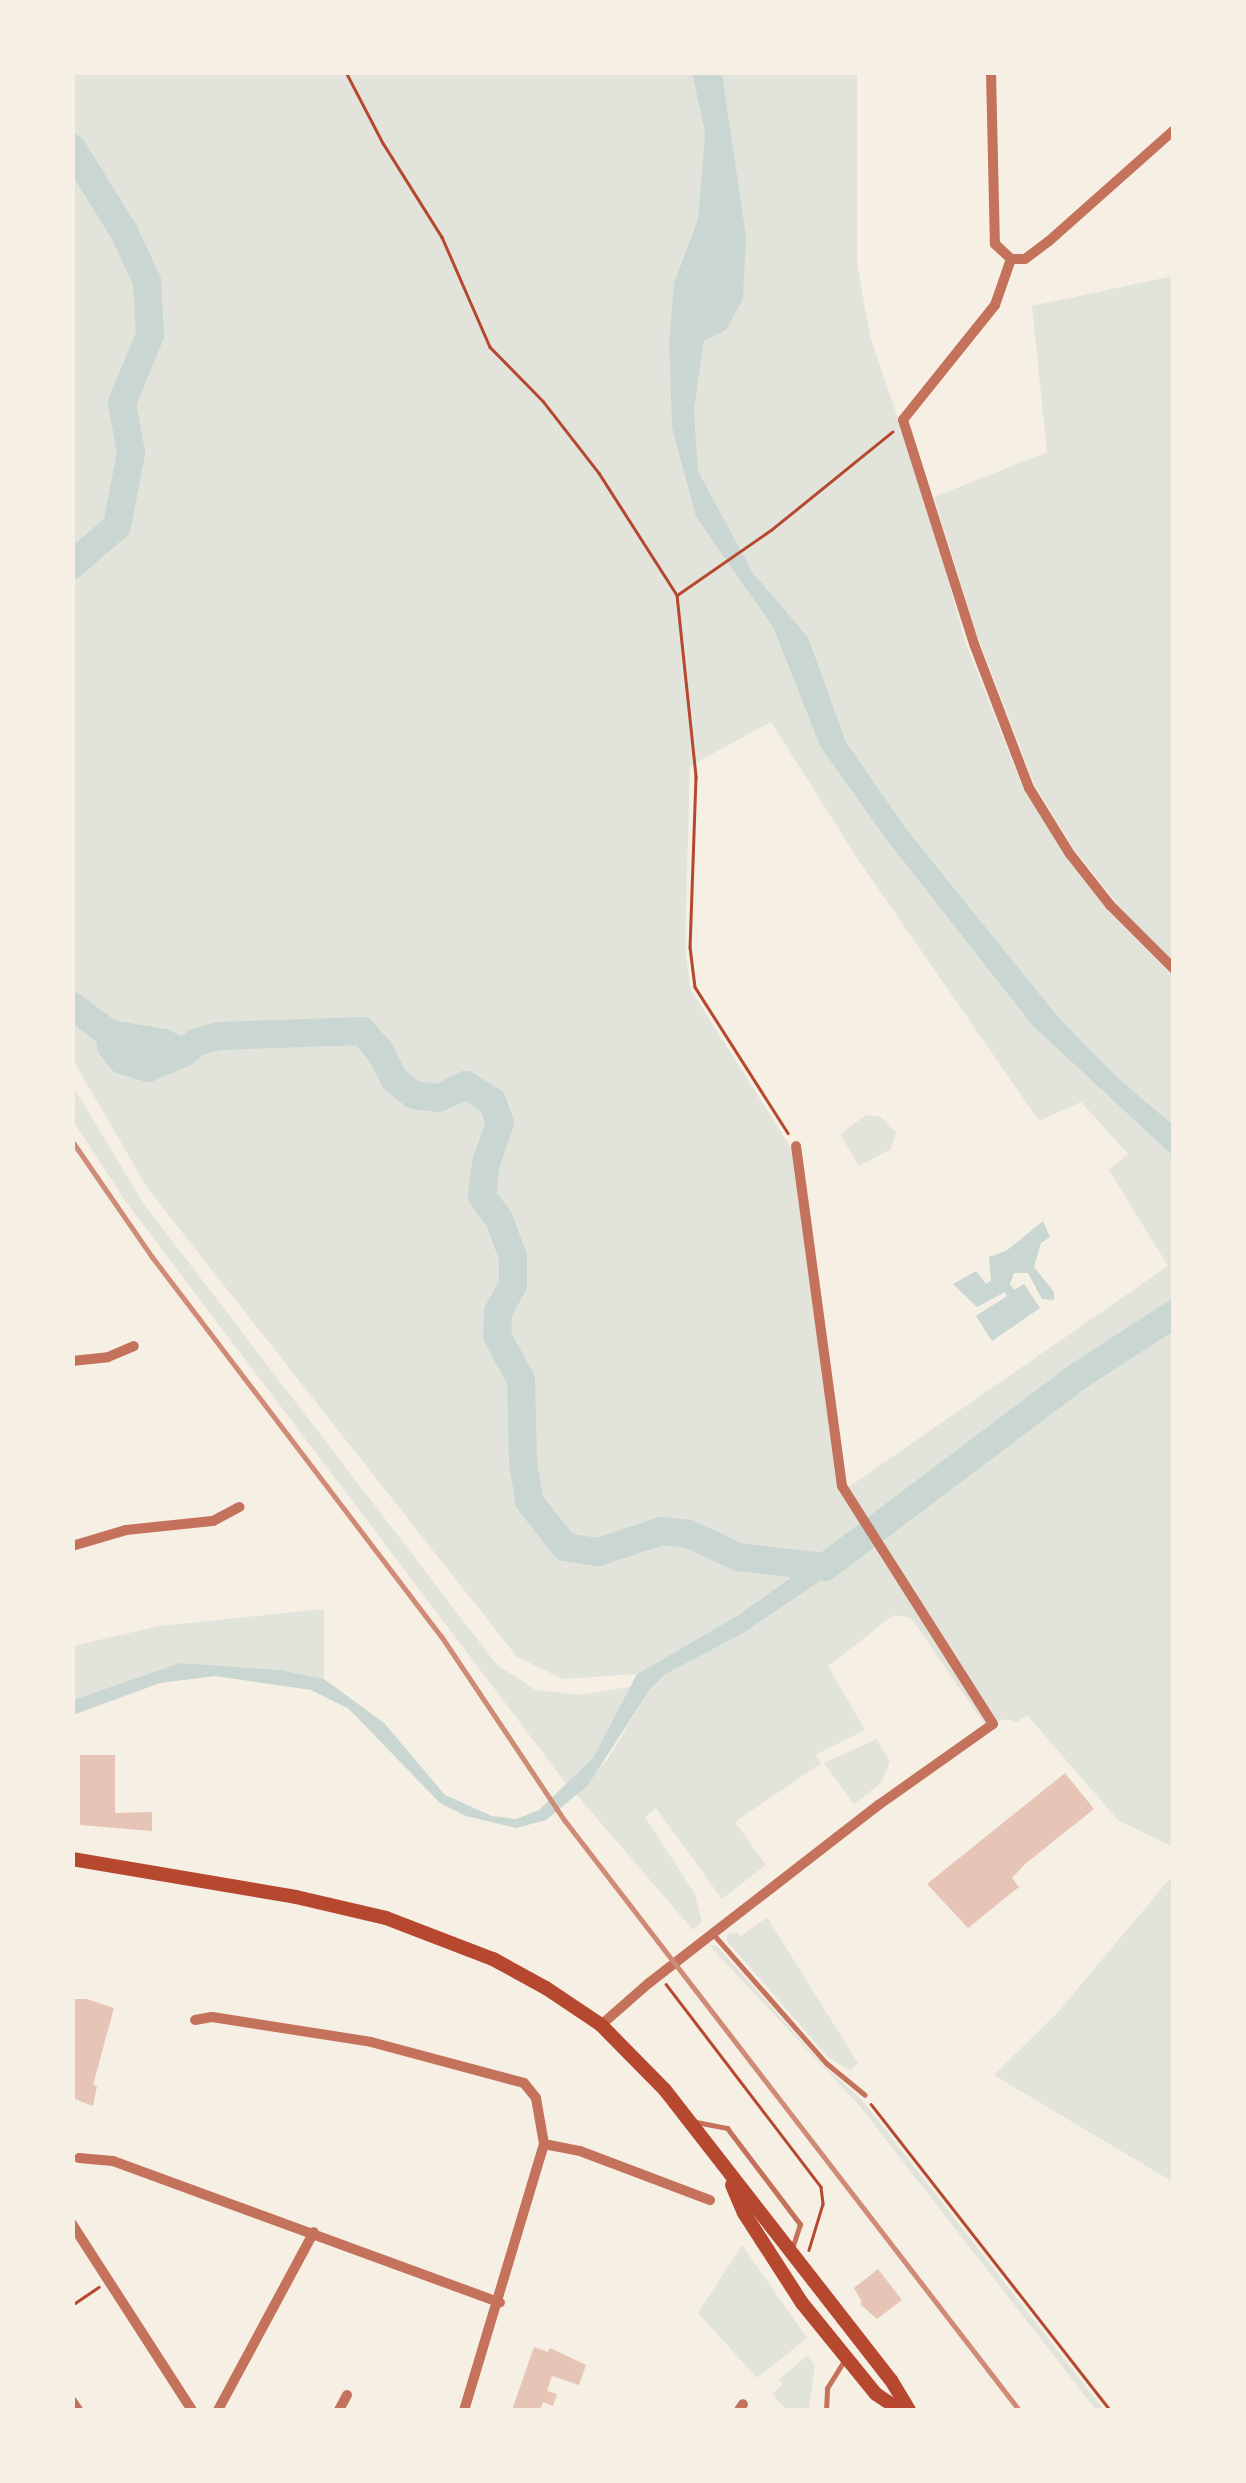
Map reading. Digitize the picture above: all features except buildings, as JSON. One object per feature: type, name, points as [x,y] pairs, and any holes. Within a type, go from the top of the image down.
[{"type":"main road","points":[[72,1859],[280,1894],[386,1918],[493,1959],[601,2025],[691,2122],[728,2176],[891,2380],[909,2410]]},
{"type":"main road","points":[[728,2176],[744,2213],[778,2266],[845,2358],[876,2394],[900,2410]]},
{"type":"street","points":[[990,72],[995,244],[1011,259],[1026,259],[1049,242],[1174,130]]},
{"type":"street","points":[[1011,259],[995,305],[903,420],[974,644],[1029,788],[1070,854],[1110,906],[1174,968]]},
{"type":"street","points":[[601,2025],[659,1975],[993,1724],[842,1486],[796,1146]]},
{"type":"street","points":[[72,1361],[108,1357],[134,1346]]},
{"type":"street","points":[[72,1546],[116,1532],[212,1520],[239,1507]]},
{"type":"street","points":[[195,2020],[212,2016],[372,2042],[458,2062],[524,2083],[536,2098],[543,2116],[544,2144],[500,2304],[464,2410]]},
{"type":"street","points":[[544,2144],[580,2151],[710,2200]]},
{"type":"street","points":[[75,2160],[112,2161],[314,2232],[500,2304]]},
{"type":"street","points":[[72,2224],[192,2410]]},
{"type":"street","points":[[218,2410],[314,2232]]},
{"type":"street","points":[[338,2410],[346,2396]]},
{"type":"street","points":[[72,2401],[78,2410]]},
{"type":"lane","points":[[713,1934],[826,2063],[865,2095]]},
{"type":"lane","points":[[691,2122],[726,2128],[737,2142],[800,2224],[791,2252]]},
{"type":"lane","points":[[826,2410],[827,2388],[845,2358]]},
{"type":"path","points":[[346,72],[383,143],[442,238],[490,347],[543,402],[598,473],[677,594],[696,777],[690,947],[695,987],[796,1146]]},
{"type":"path","points":[[677,594],[705,579],[771,530],[886,439],[903,420]]},
{"type":"path","points":[[659,1975],[821,2186],[823,2204],[808,2243],[810,2256]]},
{"type":"path","points":[[865,2095],[1110,2410]]},
{"type":"path","points":[[72,2305],[109,2280]]},
{"type":"shaded area","points":[[73,73],[692,73],[705,132],[698,219],[674,283],[669,341],[672,428],[696,517],[773,627],[820,746],[1033,1026],[1173,1156],[1173,1304],[1073,1368],[737,1616],[637,1674],[563,1679],[517,1657],[148,1189],[73,1060]],"holes":[[[771,722],[859,861],[1039,1121],[1081,1102],[1128,1154],[1109,1170],[1168,1266],[840,1493],[793,1151],[691,990],[685,948],[690,766]]]},
{"type":"shaded area","points":[[692,73],[722,73],[746,236],[743,299],[726,330],[704,341],[694,409],[698,471],[753,573],[808,637],[846,742],[907,830],[1059,1018],[1119,1079],[1173,1125],[1173,1156],[1033,1026],[887,840],[820,746],[773,627],[696,517],[672,428],[669,341],[674,283],[698,219],[705,132]]},
{"type":"shaded area","points":[[722,73],[857,73],[857,263],[870,336],[924,494],[966,644],[1025,793],[1106,909],[1173,976],[1173,1125],[1119,1079],[1059,1018],[907,830],[846,742],[808,637],[753,573],[698,471],[694,409],[704,341],[746,236]]},
{"type":"shaded area","points":[[1173,276],[1173,961],[1133,923],[1076,852],[1035,786],[976,632],[934,497],[1047,452],[1032,306]]},
{"type":"shaded area","points":[[72,1085],[144,1204],[497,1665],[536,1690],[581,1695],[634,1686],[593,1758],[568,1786],[126,1202],[73,1121]]},
{"type":"shaded area","points":[[866,1115],[881,1117],[896,1132],[891,1149],[859,1166],[840,1134]]},
{"type":"shaded area","points":[[1043,1221],[1050,1237],[1041,1243],[1034,1267],[1054,1292],[1054,1300],[1042,1299],[1028,1273],[1014,1273],[1010,1284],[1014,1290],[1024,1284],[1040,1308],[992,1341],[976,1316],[1007,1296],[1005,1292],[977,1307],[953,1284],[976,1271],[986,1284],[991,1280],[989,1257],[1006,1251]]},
{"type":"shaded area","points":[[1173,1327],[1173,1847],[1118,1820],[1027,1715],[1017,1722],[1008,1719],[985,1725],[911,1618],[894,1615],[828,1666],[865,1730],[815,1755],[821,1763],[735,1822],[766,1865],[722,1899],[656,1808],[645,1817],[695,1894],[702,1922],[693,1930],[576,1794],[607,1760],[650,1689],[666,1674],[745,1632],[833,1572],[1086,1383]]},
{"type":"shaded area","points":[[802,1569],[833,1572],[745,1632],[666,1674],[650,1689],[588,1785],[546,1820],[516,1828],[466,1816],[440,1803],[349,1709],[311,1690],[215,1676],[160,1683],[73,1715],[73,1700],[180,1663],[280,1670],[324,1679],[384,1723],[445,1795],[492,1816],[516,1819],[539,1810],[593,1758],[637,1674],[737,1616]]},
{"type":"shaded area","points":[[324,1609],[324,1679],[280,1670],[180,1663],[73,1700],[73,1646],[159,1626]]},
{"type":"shaded area","points":[[877,1739],[890,1762],[881,1783],[854,1804],[824,1763]]},
{"type":"shaded area","points":[[1173,1875],[1173,2182],[994,2075],[1058,2012]]},
{"type":"shaded area","points":[[767,1917],[858,2063],[850,2071],[828,2057],[727,1941],[727,1934],[737,1932],[741,1936]]},
{"type":"shaded area","points":[[709,1945],[717,1946],[823,2065],[863,2101],[1104,2410],[1096,2410],[859,2105]]},
{"type":"shaded area","points":[[742,2245],[807,2338],[757,2378],[698,2313]]},
{"type":"shaded area","points":[[807,2356],[815,2365],[809,2410],[787,2410],[772,2394],[783,2384],[779,2379]]},
{"type":"waterway","points":[[72,148],[124,232],[147,281],[150,335],[122,403],[131,453],[117,526],[72,565]]},
{"type":"waterway","points":[[72,1006],[110,1034],[164,1043],[183,1053],[197,1042],[220,1036],[362,1031],[379,1050],[395,1080],[414,1095],[439,1098],[466,1085],[492,1101],[500,1123],[486,1163],[482,1196],[499,1219],[513,1257],[513,1285],[498,1312],[497,1336],[521,1380],[523,1462],[529,1501],[565,1547],[598,1552],[662,1531],[689,1534],[738,1557],[825,1567],[1077,1377],[1174,1314]]},
{"type":"waterway","points":[[110,1034],[111,1046],[122,1060],[148,1068],[183,1053]]},
{"type":"railway","points":[[72,1141],[152,1257],[441,1636],[565,1821],[1019,2410]]}]
